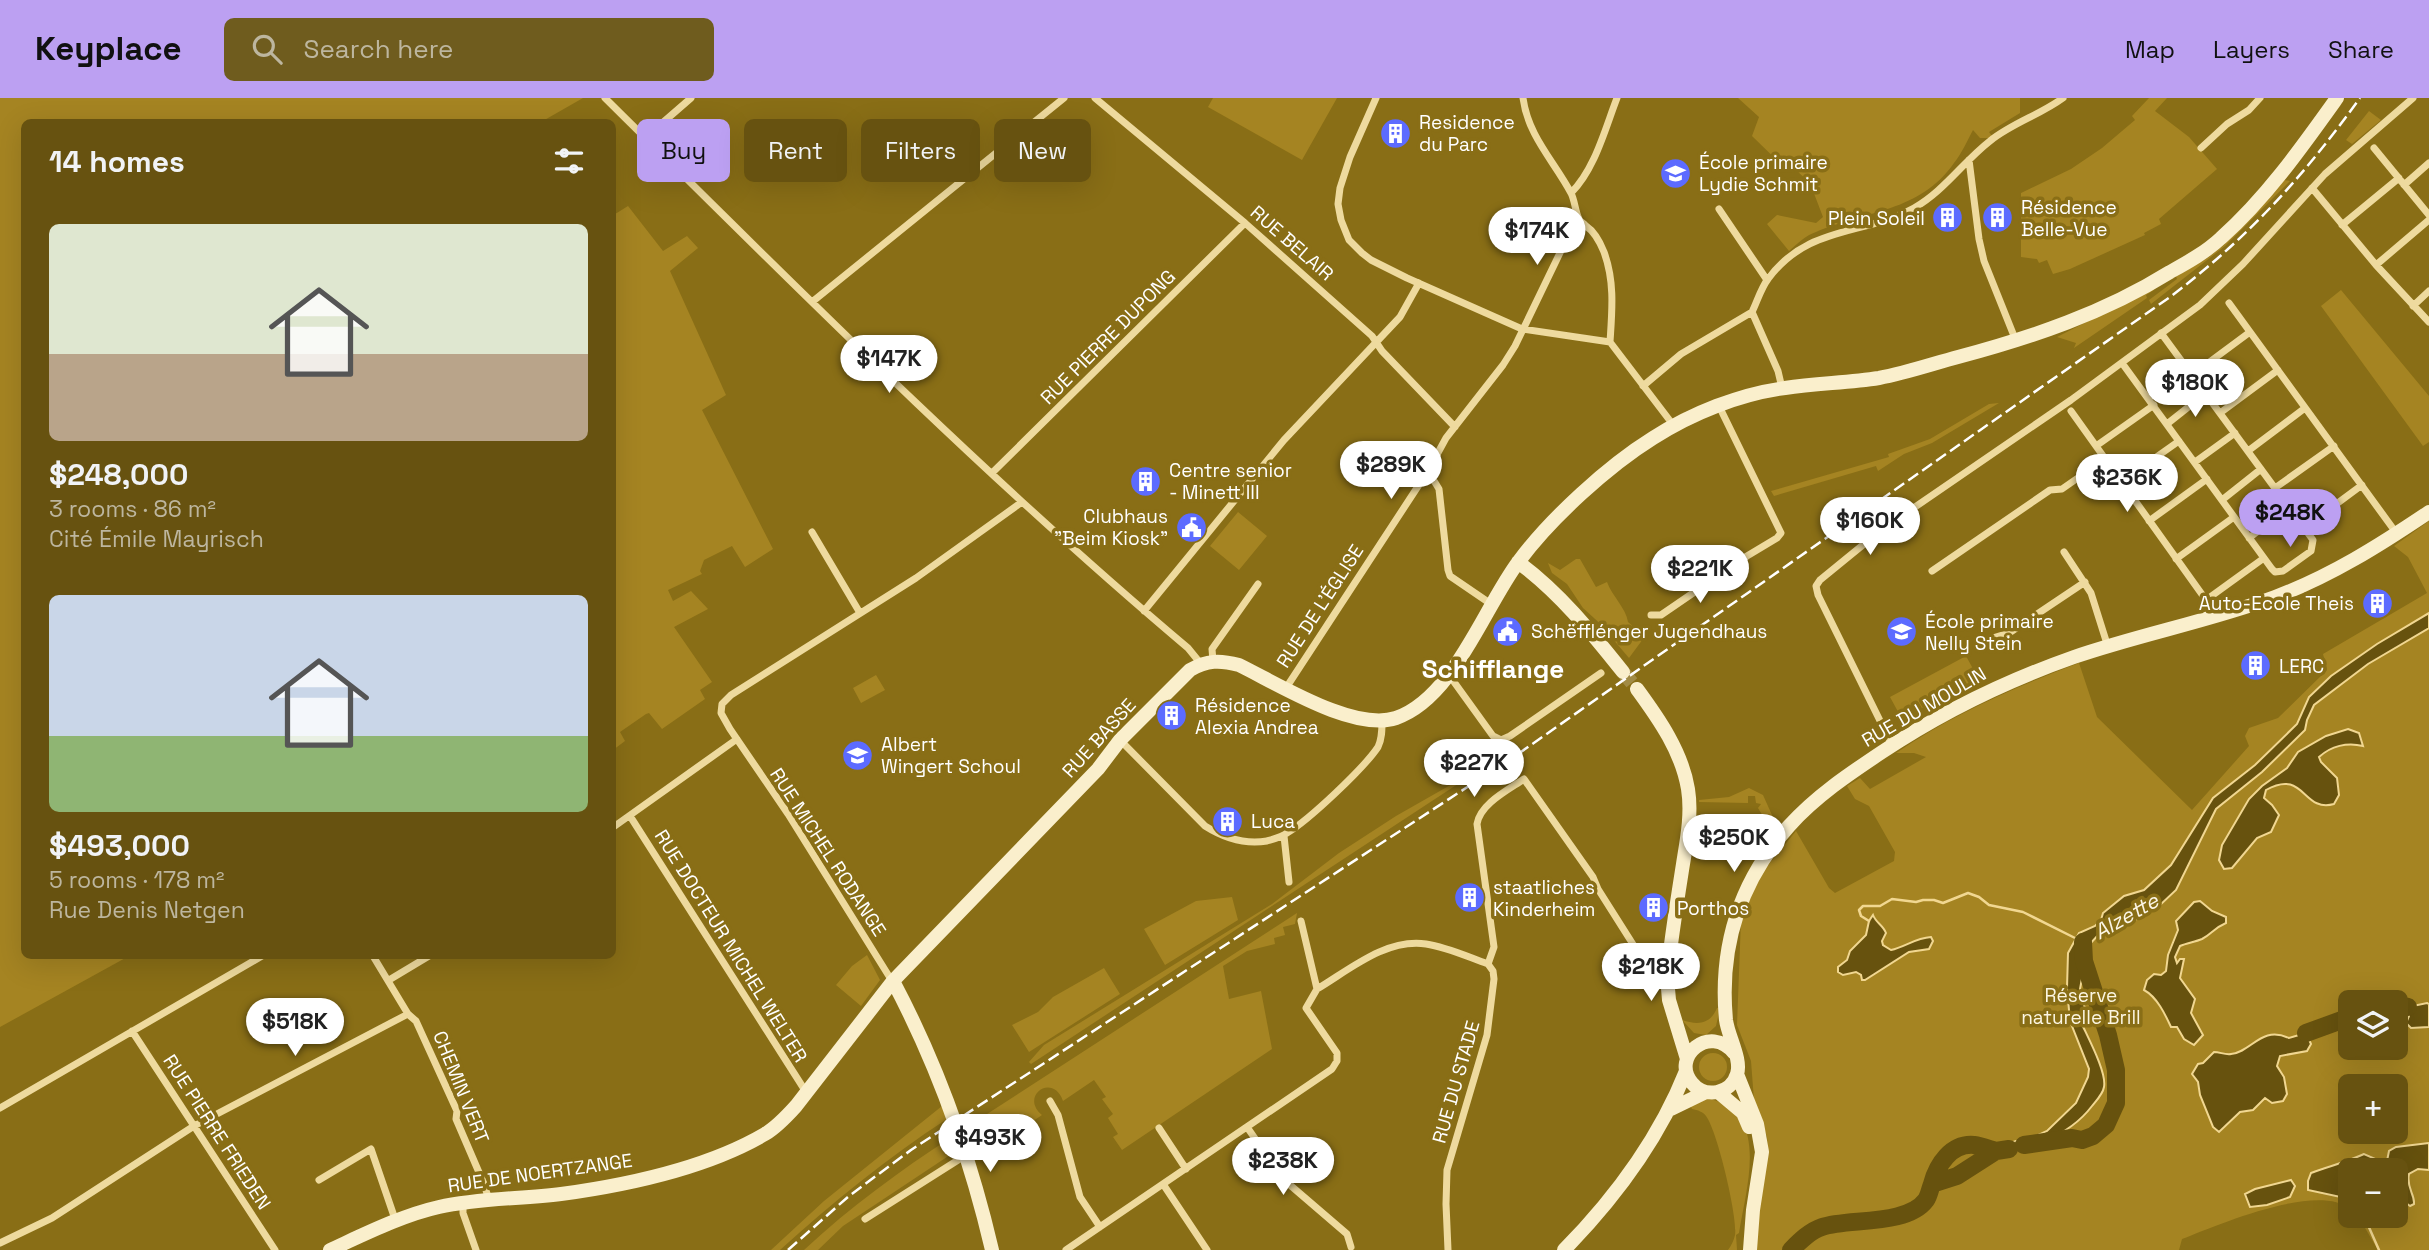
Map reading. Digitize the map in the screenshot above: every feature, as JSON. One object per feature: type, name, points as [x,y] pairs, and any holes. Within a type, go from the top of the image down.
[{"type":"main road","points":[[1207,662],[1239,665],[1342,714],[1365,720],[1397,718],[1420,704],[1449,674],[1518,562],[1561,515],[1611,470],[1651,439],[1719,406],[1782,388],[1883,377],[2016,342],[2107,307],[2204,252],[2234,225],[2277,178],[2334,99]]},
{"type":"main road","name":"RUE DU MOULIN","points":[[1725,1006],[1733,927],[1744,892],[1761,862],[1790,825],[1828,789],[1893,745],[1992,689],[2108,647],[2276,597],[2349,563],[2429,512]]},
{"type":"main road","points":[[1518,562],[1572,610],[1623,672]]},
{"type":"main road","name":"RUE BASSE","points":[[893,981],[1098,769],[1120,740],[1190,670],[1207,662]]},
{"type":"main road","points":[[1637,689],[1667,734],[1682,767],[1689,792],[1689,823],[1667,976],[1669,1000],[1693,1084],[1712,1092],[1743,1113],[1753,1139],[1754,1152],[1742,1233],[1743,1250]]},
{"type":"main road","points":[[893,981],[951,1110],[992,1250]]},
{"type":"main road","name":"RUE DE NOERTZANGE","points":[[330,1250],[439,1207],[562,1194],[610,1185],[710,1159],[738,1148],[782,1122],[893,981]]},
{"type":"main road","points":[[1564,1250],[1615,1194],[1645,1151],[1671,1109],[1690,1052],[1706,1042],[1718,1027],[1725,1006]]},
{"type":"main road","points":[[1671,1109],[1730,1086],[1737,1074],[1738,1067],[1727,1030],[1725,1006]]},
{"type":"main road","points":[[1676,1021],[1689,1035],[1706,1042],[1724,1044],[1734,1053]]},
{"type":"main road","points":[[1737,1074],[1757,1124],[1762,1152],[1750,1250]]},
{"type":"street","points":[[605,98],[637,130]]},
{"type":"street","points":[[667,119],[691,98]]},
{"type":"street","points":[[812,302],[1064,98]]},
{"type":"street","name":"RUE BELAIR","points":[[1094,98],[1245,223],[1378,342],[1382,351],[1455,427]]},
{"type":"street","points":[[1376,98],[1350,157],[1340,188],[1338,204],[1349,240],[1371,260],[1522,329],[1610,342]]},
{"type":"street","points":[[1523,98],[1526,117],[1532,130],[1571,193],[1579,221],[1588,226],[1597,238],[1611,276],[1613,303],[1610,342],[1674,426]]},
{"type":"street","points":[[1571,193],[1580,184],[1617,98]]},
{"type":"street","points":[[1643,386],[1681,354],[1752,312],[1767,280],[1786,259],[1817,239],[1892,218],[1913,208],[1931,197],[2003,131],[2063,98]]},
{"type":"street","points":[[2201,148],[2260,98]]},
{"type":"street","points":[[1893,745],[1818,595],[1816,586],[1826,574],[1880,531],[2122,363],[2200,304],[2243,264],[2325,174],[2413,98]]},
{"type":"street","points":[[2374,148],[2429,217],[2376,265]]},
{"type":"street","points":[[1969,160],[1984,261],[2016,342]]},
{"type":"street","points":[[2342,225],[2429,163]]},
{"type":"street","points":[[690,182],[1022,502],[1144,611],[1207,662],[1212,649],[1258,584]]},
{"type":"street","points":[[2312,188],[2376,265],[2429,322]]},
{"type":"street","points":[[1719,209],[1767,280]]},
{"type":"street","name":"RUE DE L'ÉGLISE","points":[[1286,688],[1455,427],[1503,365],[1571,230],[1579,221]]},
{"type":"street","name":"RUE PIERRE DUPONG","points":[[992,472],[1245,223]]},
{"type":"street","points":[[1144,611],[1284,440],[1400,317],[1419,283]]},
{"type":"street","points":[[2413,306],[2429,291]]},
{"type":"street","points":[[2229,303],[2397,534]]},
{"type":"street","points":[[1752,312],[1778,371],[1782,388]]},
{"type":"street","points":[[2122,363],[2272,569],[2279,572],[2311,551],[2313,540],[2161,332]]},
{"type":"street","points":[[2192,375],[2250,332]]},
{"type":"street","points":[[2220,413],[2278,370]]},
{"type":"street","points":[[2166,424],[2206,393]]},
{"type":"street","points":[[2096,446],[2154,405]]},
{"type":"street","points":[[1651,615],[1661,615],[1781,533],[1719,406]]},
{"type":"street","points":[[2248,451],[2305,408]]},
{"type":"street","points":[[2071,411],[2206,600],[2264,558]]},
{"type":"street","points":[[2195,462],[2235,433]]},
{"type":"street","points":[[2121,482],[2179,441]]},
{"type":"street","points":[[2275,488],[2334,446]]},
{"type":"street","points":[[1932,571],[2050,490],[2062,489],[2105,459]]},
{"type":"street","points":[[2222,500],[2261,469]]},
{"type":"street","points":[[1428,471],[1439,489],[1450,576],[1492,604]]},
{"type":"street","points":[[2149,522],[2207,479]]},
{"type":"street","points":[[2304,528],[2361,485]]},
{"type":"street","points":[[811,532],[860,613],[916,578],[1022,502]]},
{"type":"street","points":[[2249,538],[2289,507]]},
{"type":"street","points":[[2176,559],[2234,517]]},
{"type":"street","points":[[2064,552],[2085,582],[2108,647]]},
{"type":"street","points":[[1986,640],[2009,633],[2085,582]]},
{"type":"street","name":"RUE MICHEL RODANGE","points":[[860,613],[731,695],[722,704],[721,713],[893,981]]},
{"type":"street","points":[[1449,674],[1493,736],[1501,740],[1510,737],[1601,673]]},
{"type":"street","points":[[1120,740],[1193,815],[1219,835],[1235,840],[1267,841],[1284,836],[1295,829],[1348,779],[1373,752],[1381,738],[1382,721]]},
{"type":"street","points":[[616,825],[737,739]]},
{"type":"street","name":"RUE DU STADE","points":[[1448,1250],[1447,1170],[1487,1035],[1494,979],[1488,964],[1494,947],[1478,817],[1524,779],[1593,877],[1648,968],[1653,973],[1667,976]]},
{"type":"street","name":"RUE DOCTEUR MICHEL WELTER","points":[[630,816],[806,1093]]},
{"type":"street","points":[[1284,836],[1289,883]]},
{"type":"street","points":[[1301,921],[1317,989]]},
{"type":"street","points":[[1066,1250],[1332,1069],[1337,1054],[1306,1008],[1317,989],[1380,952],[1406,944],[1422,943],[1440,947],[1488,964]]},
{"type":"street","points":[[0,1108],[257,959]]},
{"type":"street","name":"CHEMIN VERT","points":[[375,959],[408,1014],[416,1021],[457,1111],[456,1119],[489,1200]]},
{"type":"street","points":[[389,980],[424,959]]},
{"type":"street","points":[[0,1243],[52,1218],[194,1126],[408,1014]]},
{"type":"street","name":"RUE PIERRE FRIEDEN","points":[[132,1031],[275,1250]]},
{"type":"street","points":[[1050,1101],[1058,1115],[1076,1187],[1100,1227]]},
{"type":"street","points":[[1247,1127],[1283,1179],[1347,1234],[1351,1247]]},
{"type":"street","points":[[1159,1128],[1186,1169]]},
{"type":"street","points":[[319,1180],[371,1149],[396,1222]]},
{"type":"street","points":[[865,1219],[966,1154]]},
{"type":"street","points":[[1163,1184],[1208,1250]]},
{"type":"street","points":[[464,1203],[463,1213],[476,1250]]},
{"type":"street","points":[[1078,1242],[1084,1250]]},
{"type":"green space","points":[[0,98],[583,98],[546,119],[21,119],[21,959],[124,959],[0,1027]]},
{"type":"green space","points":[[1213,98],[1337,98],[1302,160],[1208,107]]},
{"type":"green space","points":[[1738,98],[2020,98],[2020,113],[1989,132],[1992,136],[1989,138],[1980,138],[1973,130],[1954,163],[1925,191],[1891,208],[1812,233],[1789,251],[1767,224],[1777,215],[1816,223],[1823,217],[1810,183],[1796,170],[1787,170],[1752,136],[1759,117]]},
{"type":"green space","points":[[2149,98],[2167,98],[2155,111],[2189,137],[2217,169],[2159,219],[2161,224],[2144,233],[2145,235],[2070,269],[2053,274],[2047,260],[2039,263],[2037,259],[2021,257],[2021,193],[2071,169],[2102,148],[2135,120],[2132,116]]},
{"type":"green space","points":[[2369,111],[2381,120],[2352,144],[2346,140]]},
{"type":"green space","points":[[2284,180],[2290,181],[2225,246],[2151,304],[2149,300],[2177,279],[2176,276],[2224,245]]},
{"type":"green space","points":[[628,206],[663,251],[687,236],[698,248],[670,271],[726,395],[702,410],[773,549],[745,567],[732,546],[704,560],[700,571],[702,574],[668,590],[673,601],[691,591],[708,609],[674,627],[712,682],[700,690],[705,699],[662,729],[649,713],[646,714],[620,732],[625,741],[616,748],[616,214]]},
{"type":"green space","points":[[2153,288],[2154,290],[2146,295],[2147,298],[2074,348],[2076,343],[2057,337]]},
{"type":"green space","points":[[2341,290],[2429,396],[2429,442],[2423,446],[2321,306]]},
{"type":"green space","points":[[1999,403],[1878,471],[1876,466],[1774,496],[1771,491],[1889,457],[1888,454],[1930,439],[1989,404]]},
{"type":"green space","points":[[1238,512],[1267,536],[1239,570],[1210,546]]},
{"type":"green space","name":"Réserve naturelle Brill","points":[[2429,521],[2429,1143],[2396,1147],[2389,1151],[2388,1158],[2373,1158],[2364,1154],[2355,1158],[2338,1158],[2338,1164],[2326,1167],[2338,1187],[2338,1203],[2315,1200],[2292,1203],[2242,1216],[2182,1239],[2179,1250],[1793,1250],[1797,1243],[1790,1250],[1755,1250],[1768,1151],[1767,1137],[1754,1100],[1751,1061],[1737,1025],[1741,920],[1749,896],[1764,870],[1796,831],[1829,888],[1835,893],[1894,861],[1895,852],[1869,806],[1855,799],[1847,786],[1860,778],[1870,789],[1926,757],[1914,753],[1896,753],[1918,739],[1985,702],[2079,663],[2097,717],[2192,810],[2249,746],[2245,736],[2249,728],[2278,718],[2327,670],[2323,654],[2427,593],[2408,557],[2394,546]]},
{"type":"green space","points":[[1580,559],[1596,587],[1607,582],[1628,622],[1643,639],[1629,658],[1606,629],[1583,608],[1567,584],[1552,573],[1548,563],[1560,570]]},
{"type":"green space","points":[[1966,656],[1978,678],[1902,719],[1890,697]]},
{"type":"green space","points":[[876,675],[885,690],[861,703],[853,688]]},
{"type":"green space","points":[[1496,759],[1031,1064],[1029,1062],[1044,1045],[1272,904],[1339,853],[1396,816]]},
{"type":"green space","points":[[1749,788],[1763,795],[1776,824],[1773,833],[1758,808],[1761,804],[1756,803],[1755,796],[1748,796],[1748,803],[1699,802],[1729,797]]},
{"type":"green space","points":[[1232,897],[1238,920],[1165,965],[1144,929],[1196,901]]},
{"type":"green space","points":[[1297,913],[1295,924],[1283,927],[1285,935],[1274,938],[1275,944],[1247,951],[1223,966],[1229,999],[1261,991],[1272,1049],[1122,1150],[1113,1137],[1118,1134],[1108,1118],[1113,1114],[1102,1099],[1106,1097],[1094,1080],[1063,1101],[1052,1088],[1040,1090],[1034,1101],[1042,1115],[976,1160],[967,1127]]},
{"type":"green space","points":[[867,955],[880,980],[861,1006],[836,985],[852,966]]},
{"type":"green space","points":[[1104,968],[1120,994],[1029,1052],[1012,1025],[1038,1012],[1053,997]]},
{"type":"green space","points":[[1717,1008],[1720,1008],[1716,1026],[1706,1035],[1694,1033],[1682,1020],[1693,1023],[1707,1021]]},
{"type":"green space","points":[[1713,1053],[1723,1057],[1727,1067],[1723,1077],[1713,1081],[1703,1077],[1699,1067],[1703,1057]]},
{"type":"green space","points":[[1705,1098],[1726,1105],[1740,1117],[1747,1134],[1749,1173],[1739,1233],[1736,1235],[1737,1250],[1728,1250],[1735,1237],[1735,1226],[1716,1138],[1706,1116],[1692,1109],[1690,1105]]},
{"type":"green space","points":[[942,1106],[947,1119],[861,1181],[780,1250],[771,1250],[824,1201]]},
{"type":"green space","points":[[953,1136],[956,1151],[843,1226],[818,1250],[804,1250],[876,1190]]},
{"type":"green space","points":[[2417,1169],[2429,1170],[2429,1250],[2378,1250],[2365,1228],[2408,1228],[2408,1197],[2411,1195],[2408,1186],[2409,1174]]},
{"type":"water","points":[[2429,613],[2429,628],[2368,664],[2314,705],[2305,730],[2262,772],[2216,809],[2176,890],[2159,906],[2133,921],[2099,934],[2088,946],[2080,989],[2085,1009],[2080,1020],[2102,1072],[2102,1092],[2082,1117],[2058,1135],[2016,1151],[1986,1157],[1973,1145],[1996,1148],[2027,1140],[2047,1131],[2076,1103],[2088,1077],[2089,1069],[2070,1021],[2067,988],[2068,953],[2079,933],[2095,926],[2103,913],[2124,896],[2144,890],[2171,865],[2213,798],[2255,765],[2297,724],[2309,697],[2331,676]]},
{"type":"water","points":[[2348,729],[2359,733],[2363,746],[2340,746],[2319,757],[2337,778],[2339,795],[2334,804],[2315,803],[2289,784],[2266,790],[2264,798],[2279,815],[2271,832],[2257,838],[2232,868],[2224,869],[2219,860],[2222,845],[2249,799],[2287,768],[2298,752],[2326,736]]},
{"type":"water","points":[[2200,901],[2212,911],[2226,917],[2226,923],[2202,939],[2180,946],[2175,957],[2177,963],[2184,959],[2180,978],[2195,999],[2191,1013],[2203,1035],[2194,1045],[2184,1039],[2177,1027],[2171,1027],[2157,1001],[2144,990],[2147,980],[2154,974],[2161,975],[2166,971],[2168,955],[2178,930],[2176,921],[2194,902]]},
{"type":"water","points":[[1873,915],[1886,933],[1883,945],[1891,950],[1925,938],[1931,937],[1933,941],[1929,949],[1909,952],[1865,980],[1856,972],[1843,975],[1838,972],[1838,967],[1847,960],[1850,951],[1866,935]]},
{"type":"water","points":[[2429,1004],[2429,1027],[2411,1028],[2408,1025],[2408,1007]]},
{"type":"water","points":[[2306,1033],[2311,1044],[2307,1051],[2280,1056],[2277,1066],[2284,1077],[2287,1094],[2283,1101],[2272,1103],[2265,1098],[2253,1110],[2240,1112],[2219,1132],[2213,1127],[2200,1095],[2198,1082],[2192,1074],[2198,1064],[2203,1063],[2214,1052],[2238,1052],[2264,1037],[2279,1035],[2289,1038]]},
{"type":"water","points":[[2429,1143],[2429,1170],[2418,1169],[2409,1174],[2414,1200],[2414,1204],[2410,1206],[2408,1205],[2408,1158],[2388,1158],[2389,1151],[2396,1147]]},
{"type":"water","points":[[2364,1154],[2373,1158],[2354,1158]]},
{"type":"water","points":[[2338,1164],[2338,1196],[2308,1190],[2311,1173]]},
{"type":"water","points":[[2291,1180],[2295,1186],[2290,1197],[2267,1205],[2250,1207],[2245,1194]]},
{"type":"waterway","points":[[1869,921],[1861,916],[1859,910],[1863,906],[1880,906],[1892,899],[1916,902],[1934,900],[1943,903],[1968,893],[1989,905],[2023,912],[2077,939]]},
{"type":"waterway","points":[[2024,1145],[2072,1138],[2082,1140],[2093,1136],[2106,1125],[2116,1103],[2116,1070],[2108,1035],[2084,961],[2083,942]]},
{"type":"waterway","points":[[2306,1033],[2338,1021]]},
{"type":"waterway","points":[[1932,1184],[1941,1163],[1952,1151],[1966,1145],[1996,1151]]},
{"type":"waterway","name":"Alzette","points":[[1791,1250],[1809,1234],[1822,1227],[1905,1214],[1926,1200],[1932,1184],[1957,1176],[1996,1151],[2009,1149]]},
{"type":"waterway","points":[[2369,1228],[2379,1250]]},
{"type":"tunnel","points":[[1623,672],[1637,689]]},
{"type":"railway","points":[[788,1250],[849,1196],[911,1150],[1518,754],[2170,297],[2225,252],[2273,205],[2360,98]]},
{"type":"place","name":"Residence du Parc","points":[[1396,133]]},
{"type":"place","name":"École primaire Lydie Schmit","points":[[1676,173]]},
{"type":"place","name":"Plein Soleil","points":[[1948,218]]},
{"type":"place","name":"Résidence Belle-Vue","points":[[1998,218]]},
{"type":"place","name":"Centre senior - Minett III","points":[[1146,481]]},
{"type":"place","name":"Clubhaus \"Beim Kiosk\"","points":[[1191,527]]},
{"type":"place","name":"Auto-Ecole Theis","points":[[2377,603]]},
{"type":"place","name":"Schëfflénger Jugendhaus","points":[[1508,631]]},
{"type":"place","name":"École primaire Nelly Stein","points":[[1902,632]]},
{"type":"place","name":"LERC","points":[[2256,666]]},
{"type":"place","name":"Résidence Alexia Andrea","points":[[1172,716]]},
{"type":"place","name":"Albert Wingert Schoul","points":[[858,755]]},
{"type":"place","name":"Luca","points":[[1228,821]]},
{"type":"place","name":"staatliches Kinderheim","points":[[1470,898]]},
{"type":"place","name":"Porthos","points":[[1654,908]]},
{"type":"district","name":"Schifflange","points":[[1493,669]]}]
